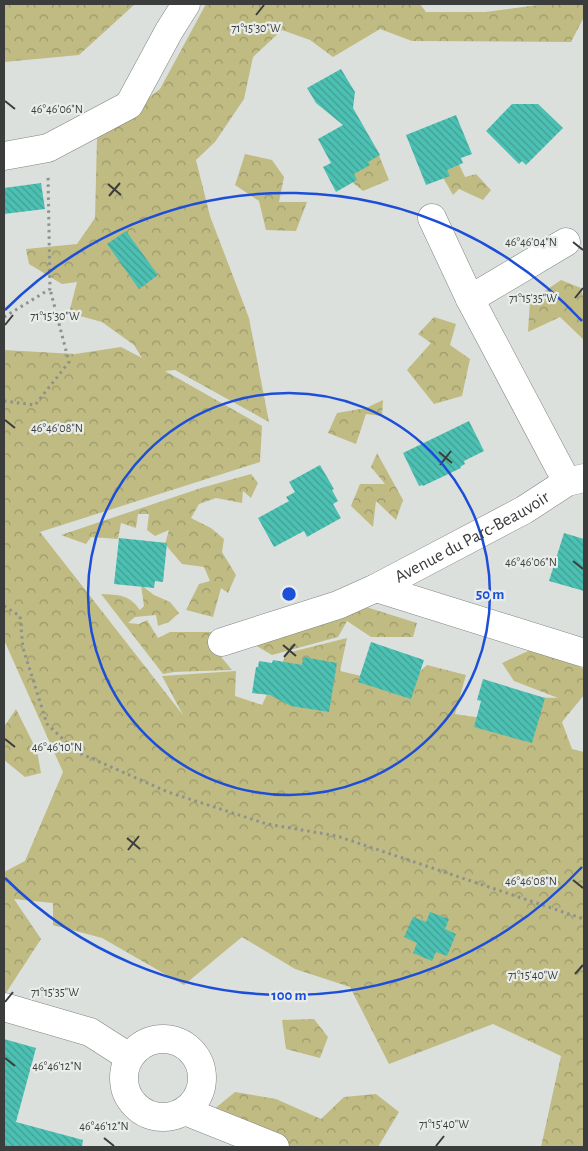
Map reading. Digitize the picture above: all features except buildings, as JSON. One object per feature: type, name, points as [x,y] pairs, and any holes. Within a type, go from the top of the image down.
[{"type":"street","points":[[4,156],[48,148],[128,106],[186,4]]},
{"type":"street","name":"Avenue du Parc-Beauvoir","points":[[222,642],[338,604],[376,588],[524,510],[576,480],[470,300],[432,218]]},
{"type":"street","points":[[470,300],[566,242]]},
{"type":"street","name":"Avenue du Parc-Beauvoir","points":[[376,588],[584,653]]},
{"type":"street","points":[[4,1007],[90,1032],[129,1057]]},
{"type":"street","points":[[162,1038],[186,1045],[195,1054],[201,1066],[203,1078],[201,1091],[195,1102],[185,1111],[173,1117],[160,1118],[147,1114],[127,1096],[124,1083],[124,1069],[129,1057],[138,1047],[149,1041],[162,1038]]},
{"type":"street","points":[[185,1111],[275,1147]]},
{"type":"path","points":[[4,401],[35,404],[69,362],[50,289],[48,148]]},
{"type":"path","points":[[4,317],[50,289]]},
{"type":"path","points":[[4,606],[20,616],[23,648],[47,724],[77,752],[168,792],[258,821],[337,836],[584,919]]},
{"type":"green space","points":[[4,4],[135,4],[79,55],[4,62]]},
{"type":"green space","points":[[206,4],[420,4],[426,12],[485,12],[545,4],[584,4],[584,17],[571,42],[412,41],[380,29],[333,57],[310,40],[282,30],[253,57],[244,99],[215,142],[196,160],[210,216],[249,318],[269,422],[175,370],[165,371],[262,426],[260,462],[40,532],[183,715],[162,676],[236,671],[235,696],[262,705],[287,653],[347,638],[340,671],[404,686],[427,665],[466,675],[455,714],[502,721],[503,696],[558,698],[514,681],[502,663],[537,647],[584,669],[584,695],[562,722],[572,749],[584,752],[584,1147],[541,1147],[561,1056],[493,1024],[389,1064],[350,987],[295,969],[242,937],[184,985],[102,938],[53,925],[53,903],[14,899],[41,939],[4,996],[4,872],[25,861],[63,772],[4,640],[4,350],[75,354],[121,347],[142,358],[134,345],[102,322],[69,313],[77,282],[62,284],[29,264],[26,249],[77,244],[95,218],[97,138],[160,89]]},
{"type":"green space","points":[[376,148],[389,180],[363,191],[340,172],[358,149]]},
{"type":"green space","points":[[245,154],[272,160],[284,177],[279,202],[307,202],[296,231],[266,230],[259,201],[235,185]]},
{"type":"green space","points":[[457,160],[465,177],[476,174],[491,190],[483,200],[459,189],[453,195],[441,174]]},
{"type":"green space","points":[[561,280],[581,288],[584,300],[584,340],[560,317],[528,332],[530,301]]},
{"type":"green space","points":[[434,317],[456,324],[450,345],[470,359],[462,396],[434,404],[407,370],[431,343],[418,334]]},
{"type":"green space","points":[[383,400],[382,416],[366,414],[356,444],[328,433],[337,413],[366,408]]},
{"type":"green space","points":[[377,453],[403,500],[396,520],[376,501],[373,527],[351,506],[360,484],[385,484],[371,467]]},
{"type":"green space","points":[[251,474],[258,483],[251,498],[243,491],[242,503],[216,498],[199,504],[191,518],[211,528],[224,539],[222,552],[236,575],[228,593],[221,588],[213,617],[186,610],[199,584],[210,581],[204,567],[182,564],[165,544],[169,530],[155,536],[147,530],[149,514],[138,514],[136,528],[121,523],[118,539],[91,537],[86,544],[61,535],[201,488]]},
{"type":"green space","points":[[141,585],[154,595],[170,602],[179,613],[169,622],[158,626],[156,615],[135,617],[128,623],[139,624],[147,620],[158,638],[170,632],[212,632],[222,658],[232,670],[163,674],[101,594],[118,595],[128,598],[140,610],[144,606]]},
{"type":"green space","points":[[363,606],[417,623],[413,637],[371,637],[347,621],[338,637],[272,655],[253,644]]},
{"type":"green space","points":[[16,709],[37,751],[41,773],[25,777],[4,760],[4,727]]},
{"type":"green space","points":[[314,1019],[328,1037],[320,1058],[286,1049],[282,1020]]},
{"type":"green space","points":[[235,1092],[276,1099],[321,1119],[344,1097],[376,1094],[399,1112],[378,1147],[264,1147],[207,1115]]}]
